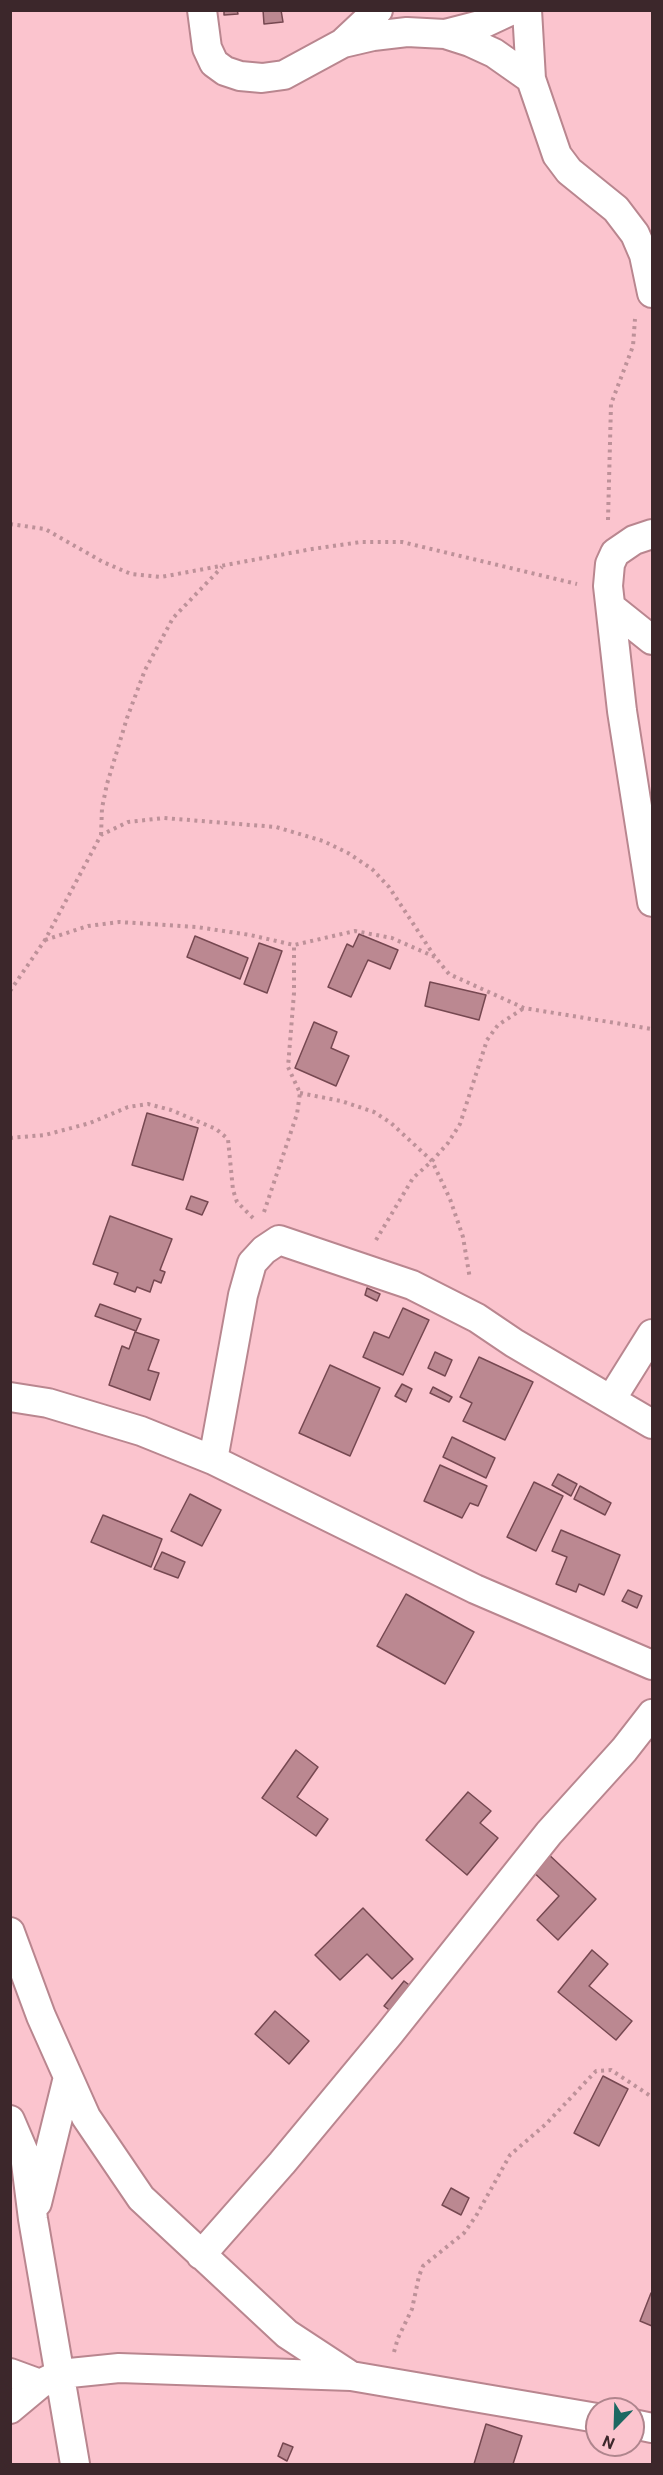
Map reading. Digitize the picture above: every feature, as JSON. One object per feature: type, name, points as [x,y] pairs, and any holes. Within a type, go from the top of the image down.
[{"type":"street","points":[[202,10],[207,48],[214,63],[225,71],[240,76],[262,78],[284,75],[343,43],[378,10]]},
{"type":"street","points":[[343,43],[373,36],[407,32],[445,34],[480,25],[513,10]]},
{"type":"street","points":[[527,10],[531,79],[557,155],[569,171],[616,209],[635,234],[644,255],[643,301]]},
{"type":"street","points":[[445,34],[494,53],[531,79]]},
{"type":"street","points":[[652,534],[634,540],[615,553],[610,564],[610,597],[622,711],[652,902]]},
{"type":"street","points":[[610,597],[652,640]]},
{"type":"street","points":[[213,1460],[243,1295],[252,1263],[264,1250],[279,1240],[412,1285],[477,1318],[514,1343],[612,1398],[652,1424]]},
{"type":"street","points":[[612,1398],[652,1334]]},
{"type":"street","points":[[10,1397],[48,1403],[141,1431],[213,1460],[475,1589],[652,1665]]},
{"type":"street","points":[[201,2255],[313,2126],[549,1833],[624,1750],[652,1714]]},
{"type":"street","points":[[10,1932],[41,2016],[86,2117],[141,2198],[287,2334],[351,2376]]},
{"type":"street","points":[[33,2219],[68,2077]]},
{"type":"street","points":[[10,2120],[25,2155],[50,2379],[75,2464]]},
{"type":"street","points":[[10,2373],[50,2379],[119,2368],[351,2376],[585,2416]]},
{"type":"street","points":[[10,2409],[50,2379]]},
{"type":"path","points":[[615,553],[609,525],[609,421],[611,404],[633,346],[643,301]]},
{"type":"path","points":[[10,524],[45,529],[103,562],[130,574],[161,577],[361,542],[402,542],[570,584],[610,597]]},
{"type":"path","points":[[10,992],[45,940],[100,835],[107,784],[127,718],[145,670],[173,618],[223,566]]},
{"type":"path","points":[[100,835],[128,822],[164,818],[276,827],[323,841],[348,853],[372,869],[389,887],[435,957],[449,974],[524,1008],[652,1029]]},
{"type":"path","points":[[45,940],[88,926],[119,922],[197,927],[294,945],[355,931],[365,931],[392,938],[435,957]]},
{"type":"path","points":[[264,1213],[297,1114],[300,1093],[288,1067],[294,993],[294,945]]},
{"type":"path","points":[[361,1267],[412,1178],[448,1143],[460,1124],[487,1040],[498,1025],[524,1008]]},
{"type":"path","points":[[300,1093],[341,1101],[374,1112],[391,1123],[432,1161],[450,1199],[463,1237],[477,1318]]},
{"type":"path","points":[[10,1138],[45,1135],[90,1123],[128,1107],[148,1104],[171,1110],[216,1129],[228,1139],[233,1190],[237,1202],[260,1224],[252,1263]]},
{"type":"path","points":[[388,2382],[398,2338],[412,2309],[423,2266],[464,2233],[510,2155],[546,2124],[596,2071],[611,2070],[652,2097]]},
{"type":"building","points":[[224,10],[237,10],[238,14],[224,15]]},
{"type":"building","points":[[263,10],[281,10],[283,22],[264,24]]},
{"type":"building","points":[[359,934],[398,950],[390,969],[368,960],[351,997],[328,987],[347,944],[353,947]]},
{"type":"building","points":[[195,936],[248,958],[240,979],[187,957]]},
{"type":"building","points":[[259,943],[282,951],[267,993],[244,984]]},
{"type":"building","points":[[430,982],[486,995],[479,1020],[425,1006]]},
{"type":"building","points":[[314,1022],[337,1032],[331,1048],[349,1056],[336,1086],[295,1068]]},
{"type":"building","points":[[147,1113],[198,1128],[183,1180],[132,1165]]},
{"type":"building","points":[[191,1196],[208,1202],[202,1215],[186,1209]]},
{"type":"building","points":[[110,1216],[172,1239],[160,1270],[165,1272],[161,1283],[154,1280],[150,1292],[137,1287],[135,1292],[114,1284],[118,1273],[93,1264]]},
{"type":"building","points":[[367,1288],[380,1294],[377,1301],[365,1295]]},
{"type":"building","points":[[100,1304],[141,1319],[136,1331],[95,1316]]},
{"type":"building","points":[[403,1308],[429,1320],[403,1375],[363,1357],[374,1332],[389,1338]]},
{"type":"building","points":[[135,1332],[159,1340],[148,1370],[159,1373],[150,1400],[109,1385],[122,1346],[129,1349]]},
{"type":"building","points":[[435,1352],[452,1360],[445,1376],[428,1368]]},
{"type":"building","points":[[479,1357],[533,1382],[505,1440],[463,1421],[472,1403],[460,1397]]},
{"type":"building","points":[[330,1365],[380,1388],[350,1456],[299,1433]]},
{"type":"building","points":[[402,1384],[412,1389],[406,1402],[395,1396]]},
{"type":"building","points":[[433,1387],[452,1397],[449,1402],[430,1393]]},
{"type":"building","points":[[452,1437],[495,1458],[486,1478],[443,1457]]},
{"type":"building","points":[[440,1465],[487,1486],[478,1506],[470,1503],[462,1518],[424,1501]]},
{"type":"building","points":[[558,1474],[577,1484],[571,1496],[552,1485]]},
{"type":"building","points":[[534,1482],[563,1496],[536,1551],[507,1537]]},
{"type":"building","points":[[580,1486],[611,1503],[605,1515],[574,1499]]},
{"type":"building","points":[[190,1494],[221,1510],[202,1546],[171,1531]]},
{"type":"building","points":[[103,1515],[162,1539],[151,1567],[91,1542]]},
{"type":"building","points":[[561,1530],[620,1555],[604,1595],[579,1584],[576,1592],[556,1584],[567,1557],[552,1551]]},
{"type":"building","points":[[162,1552],[185,1562],[178,1578],[154,1569]]},
{"type":"building","points":[[628,1590],[642,1596],[637,1608],[622,1601]]},
{"type":"building","points":[[406,1594],[474,1632],[445,1684],[377,1646]]},
{"type":"building","points":[[296,1750],[318,1767],[297,1797],[328,1819],[316,1836],[262,1798]]},
{"type":"building","points":[[468,1792],[491,1811],[480,1823],[498,1838],[467,1875],[426,1840]]},
{"type":"building","points":[[545,1851],[596,1899],[558,1940],[537,1920],[559,1896],[529,1868]]},
{"type":"building","points":[[363,1908],[413,1959],[392,1979],[367,1954],[340,1980],[315,1955]]},
{"type":"building","points":[[592,1950],[608,1964],[589,1986],[632,2021],[616,2040],[558,1992]]},
{"type":"building","points":[[404,1981],[417,1991],[397,2016],[384,2006]]},
{"type":"building","points":[[275,2011],[309,2041],[289,2064],[255,2034]]},
{"type":"building","points":[[603,2076],[628,2089],[599,2146],[574,2133]]},
{"type":"building","points":[[451,2188],[469,2198],[461,2215],[442,2205]]},
{"type":"building","points":[[652,2294],[652,2326],[640,2321]]},
{"type":"building","points":[[486,2424],[522,2436],[513,2464],[474,2464]]},
{"type":"building","points":[[283,2443],[293,2447],[287,2461],[278,2456]]}]
